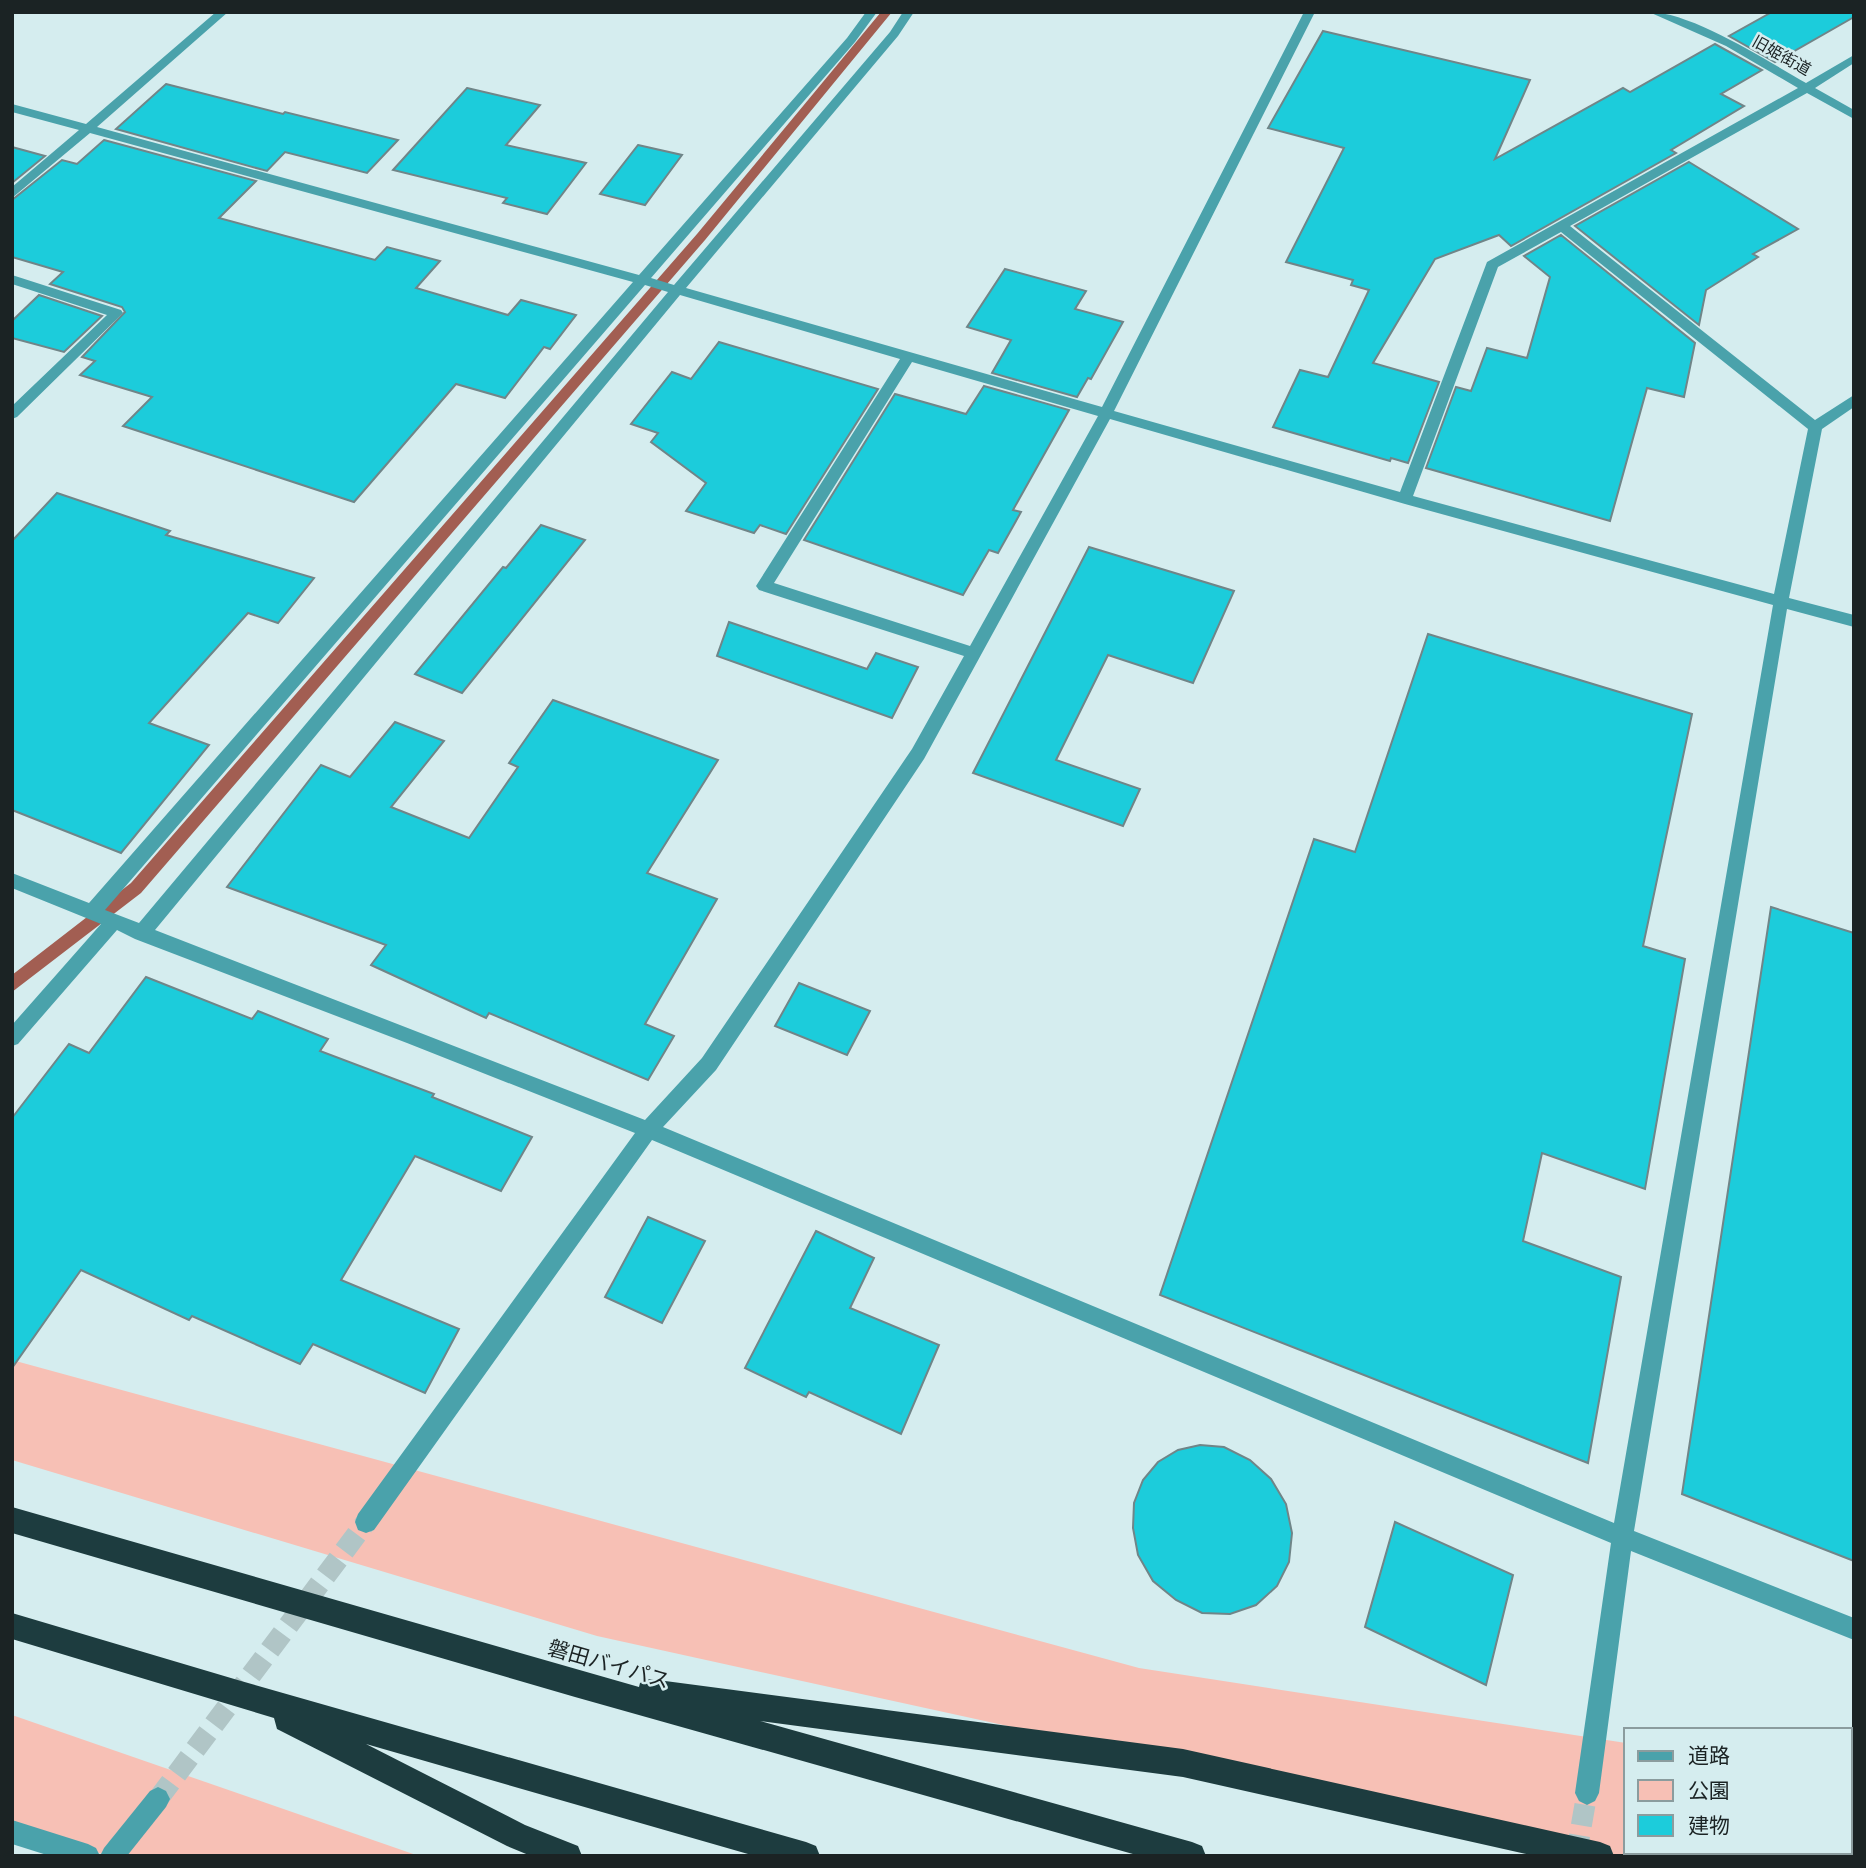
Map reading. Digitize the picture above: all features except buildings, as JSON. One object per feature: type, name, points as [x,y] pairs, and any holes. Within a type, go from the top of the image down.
[{"type":"highway","name":"磐田バイパス","points":[[12,1520],[575,1683],[1192,1856]]},
{"type":"highway","points":[[12,1626],[241,1695],[806,1856]]},
{"type":"highway","points":[[575,1683],[1183,1763],[1600,1856]]},
{"type":"highway","points":[[241,1695],[517,1836],[568,1856]]},
{"type":"street","points":[[12,194],[223,12]]},
{"type":"street","points":[[91,912],[643,280],[851,40],[872,12]]},
{"type":"street","points":[[141,933],[894,34],[909,12]]},
{"type":"street","points":[[366,1522],[649,1129],[709,1063],[918,754],[1106,413],[1310,12]]},
{"type":"street","name":"旧姫街道","points":[[1654,12],[1730,44],[1854,115]]},
{"type":"street","points":[[1405,499],[1492,265],[1808,87],[1854,58]]},
{"type":"street","points":[[12,108],[643,280],[1405,499],[1854,621]]},
{"type":"street","points":[[1562,226],[1815,427]]},
{"type":"street","points":[[12,279],[117,313],[12,414]]},
{"type":"street","points":[[908,357],[764,586],[974,653]]},
{"type":"street","points":[[1587,1793],[1622,1540],[1794,529],[1815,427],[1854,401]]},
{"type":"street","points":[[12,880],[141,933],[649,1129],[1622,1540],[1854,1629]]},
{"type":"street","points":[[12,1038],[113,922]]},
{"type":"street","points":[[112,1856],[158,1799]]},
{"type":"street","points":[[12,1832],[88,1856]]},
{"type":"green space","points":[[12,1360],[1139,1668],[1624,1743],[1624,1854],[1852,1854],[1854,1779],[1854,1856],[1600,1856],[597,1636],[12,1460]]},
{"type":"green space","points":[[12,1715],[419,1856],[109,1856],[12,1827]]},
{"type":"waterway","points":[[12,985],[136,888],[701,237],[887,12]]},
{"type":"tunnel","points":[[158,1799],[366,1522]]},
{"type":"tunnel","points":[[1576,1856],[1587,1793]]}]
